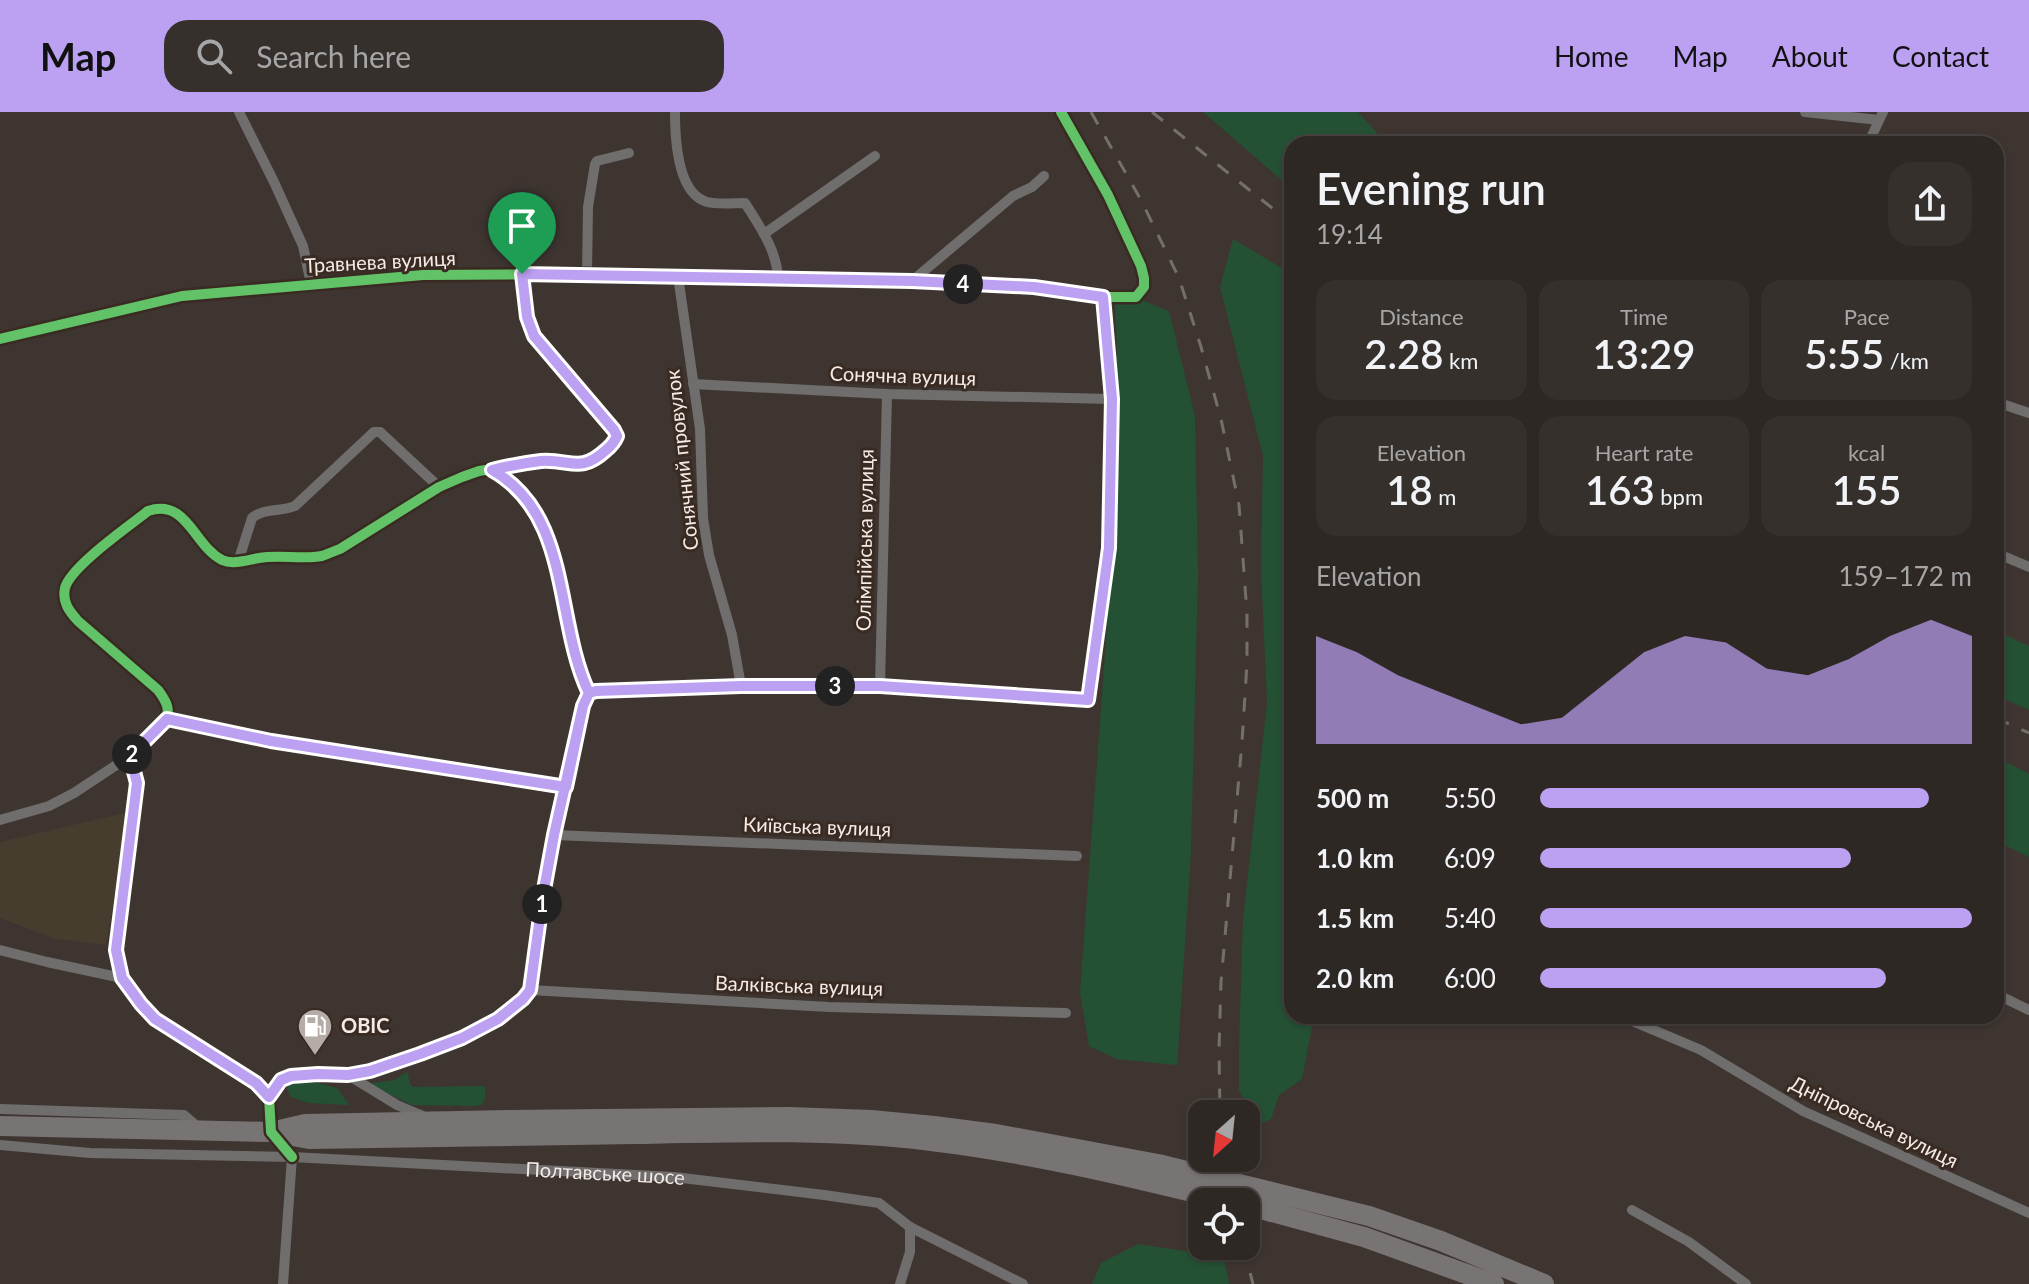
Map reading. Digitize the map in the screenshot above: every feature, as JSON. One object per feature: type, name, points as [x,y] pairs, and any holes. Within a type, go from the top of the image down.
[{"type":"highway","points":[[271,1132],[305,1124],[709,1117],[871,1120],[996,1134],[1287,1205],[1369,1216],[1544,1284]]},
{"type":"highway","points":[[0,1126],[271,1132],[309,1139],[709,1132],[872,1136],[931,1141],[1158,1174],[1196,1188]]},
{"type":"highway","points":[[1260,1205],[1287,1205],[1364,1237],[1494,1284]]},
{"type":"street","points":[[239,112],[303,246],[311,284]]},
{"type":"street","points":[[675,112],[681,166],[687,183],[699,198],[709,202],[745,203],[775,259],[778,279]]},
{"type":"street","name":"Травнева вулиця","points":[[0,339],[182,296],[423,275],[587,274],[912,281],[1034,287],[1103,297],[1136,297],[1144,287],[1144,278],[1108,195],[1061,112]]},
{"type":"street","points":[[1805,112],[1881,116],[1872,136]]},
{"type":"street","points":[[587,274],[588,207],[595,164],[629,153]]},
{"type":"street","points":[[764,234],[875,156]]},
{"type":"street","points":[[912,281],[1013,196],[1032,187],[1044,176]]},
{"type":"street","points":[[0,820],[49,806],[74,793],[130,756],[167,719],[167,706],[158,690],[78,621],[68,610],[64,597],[67,583],[76,570],[148,511],[157,508],[178,515],[224,561],[322,556],[340,549],[439,487],[479,471],[545,461],[589,464],[614,442],[617,436],[614,430],[534,336],[527,317],[522,274]]},
{"type":"street","name":"Сонячний провулок","points":[[678,276],[700,429],[703,518],[717,586],[732,635],[741,686]]},
{"type":"street","points":[[589,693],[741,686],[880,686],[1088,700],[1109,548],[1112,399],[1103,297]]},
{"type":"street","name":"Сонячна вулиця","points":[[693,384],[887,394],[1112,399]]},
{"type":"street","name":"Олімпійська вулиця","points":[[880,686],[887,394]]},
{"type":"street","points":[[2004,405],[2029,413]]},
{"type":"street","points":[[238,562],[252,518],[257,513],[295,506],[374,432],[380,432],[439,487]]},
{"type":"street","points":[[492,470],[520,491],[533,507],[551,544],[575,655],[589,693]]},
{"type":"street","points":[[2004,556],[2029,567]]},
{"type":"street","points":[[283,1284],[292,1157],[271,1132],[269,1097],[281,1080],[291,1076],[348,1075],[370,1071],[462,1038],[511,1010],[530,990],[554,835],[583,706],[589,693]]},
{"type":"street","points":[[167,719],[271,741],[566,787]]},
{"type":"street","points":[[130,756],[137,783],[116,950],[122,978],[155,1019],[256,1083],[269,1097]]},
{"type":"street","name":"Київська вулиця","points":[[554,835],[1077,856]]},
{"type":"street","points":[[0,950],[122,978]]},
{"type":"street","name":"Валківська вулиця","points":[[530,990],[829,1007],[1066,1013]]},
{"type":"street","points":[[2004,998],[2029,1010]]},
{"type":"street","name":"Дніпровська вулиця","points":[[1639,1024],[1701,1050],[1803,1111],[2029,1213]]},
{"type":"street","points":[[348,1075],[397,1105],[435,1121]]},
{"type":"street","points":[[0,1109],[184,1115],[202,1130]]},
{"type":"street","name":"Полтавське шосе","points":[[0,1145],[90,1153],[292,1157],[674,1177],[879,1203],[910,1227],[1023,1284]]},
{"type":"street","points":[[1632,1210],[1689,1242],[1746,1284]]},
{"type":"street","points":[[900,1284],[910,1252],[910,1227]]},
{"type":"shaded area","points":[[129,812],[106,945],[56,939],[0,918],[0,842]]},
{"type":"green space","points":[[1203,112],[1358,112],[1380,136],[1284,136],[1284,182]]},
{"type":"green space","points":[[1233,239],[1284,269],[1284,1024],[1312,1024],[1302,1079],[1279,1095],[1271,1119],[1260,1124],[1260,1100],[1244,1100],[1239,1090],[1239,1047],[1243,919],[1267,703],[1261,570],[1263,456],[1220,287]]},
{"type":"green space","points":[[1139,299],[1169,311],[1195,416],[1198,574],[1191,852],[1177,1065],[1116,1059],[1089,1046],[1080,992],[1113,545],[1115,304]]},
{"type":"green space","points":[[2004,635],[2029,646],[2029,710],[2004,699]]},
{"type":"green space","points":[[2004,761],[2029,774],[2029,857],[2004,845]]},
{"type":"green space","points":[[406,1072],[413,1087],[484,1086],[485,1099],[477,1106],[412,1105],[374,1087],[372,1083],[395,1080]]},
{"type":"green space","points":[[293,1083],[317,1083],[337,1088],[349,1105],[309,1103],[291,1097],[287,1089]]},
{"type":"green space","points":[[1138,1244],[1188,1252],[1188,1260],[1225,1260],[1229,1284],[1092,1284],[1101,1263]]},
{"type":"railway","points":[[1091,112],[1141,200],[1179,278],[1221,419],[1239,505],[1247,613],[1247,663],[1221,982],[1220,1100]]},
{"type":"railway","points":[[1152,112],[1284,218]]},
{"type":"railway","points":[[2004,722],[2029,733]]},
{"type":"railway","points":[[1228,1172],[1231,1188]]},
{"type":"railway","points":[[1247,1260],[1253,1284]]},
{"type":"cycle path","points":[[0,339],[182,296],[423,275],[587,274],[912,281],[1034,287],[1103,297],[1136,297],[1144,287],[1141,266],[1108,195],[1061,112]]},
{"type":"cycle path","points":[[292,1157],[271,1132],[269,1097],[256,1083],[155,1019],[122,978],[116,950],[137,783],[130,756],[163,724],[167,707],[158,690],[78,621],[65,602],[65,588],[88,558],[148,511],[172,511],[222,560],[240,562],[267,557],[314,557],[340,549],[439,487],[479,471],[545,461],[589,464],[595,460],[614,442],[616,433],[534,336],[527,317],[522,274]]},
{"type":"place","name":"ОВІС","points":[[315,1057]]},
{"type":"route","points":[[522,274],[527,317],[534,336],[617,436],[589,464],[545,461],[492,470],[520,491],[533,507],[551,544],[575,655],[589,693],[583,706],[566,787],[554,835],[530,990],[511,1010],[462,1038],[370,1071],[348,1075],[291,1076],[281,1080],[269,1097],[256,1083],[155,1019],[122,978],[116,950],[137,783],[130,756],[167,719],[271,741],[566,787],[583,706],[586,697],[589,693],[596,691],[741,686],[880,686],[1088,700],[1109,548],[1112,399],[1103,297],[1034,287],[912,281],[522,274]]}]
